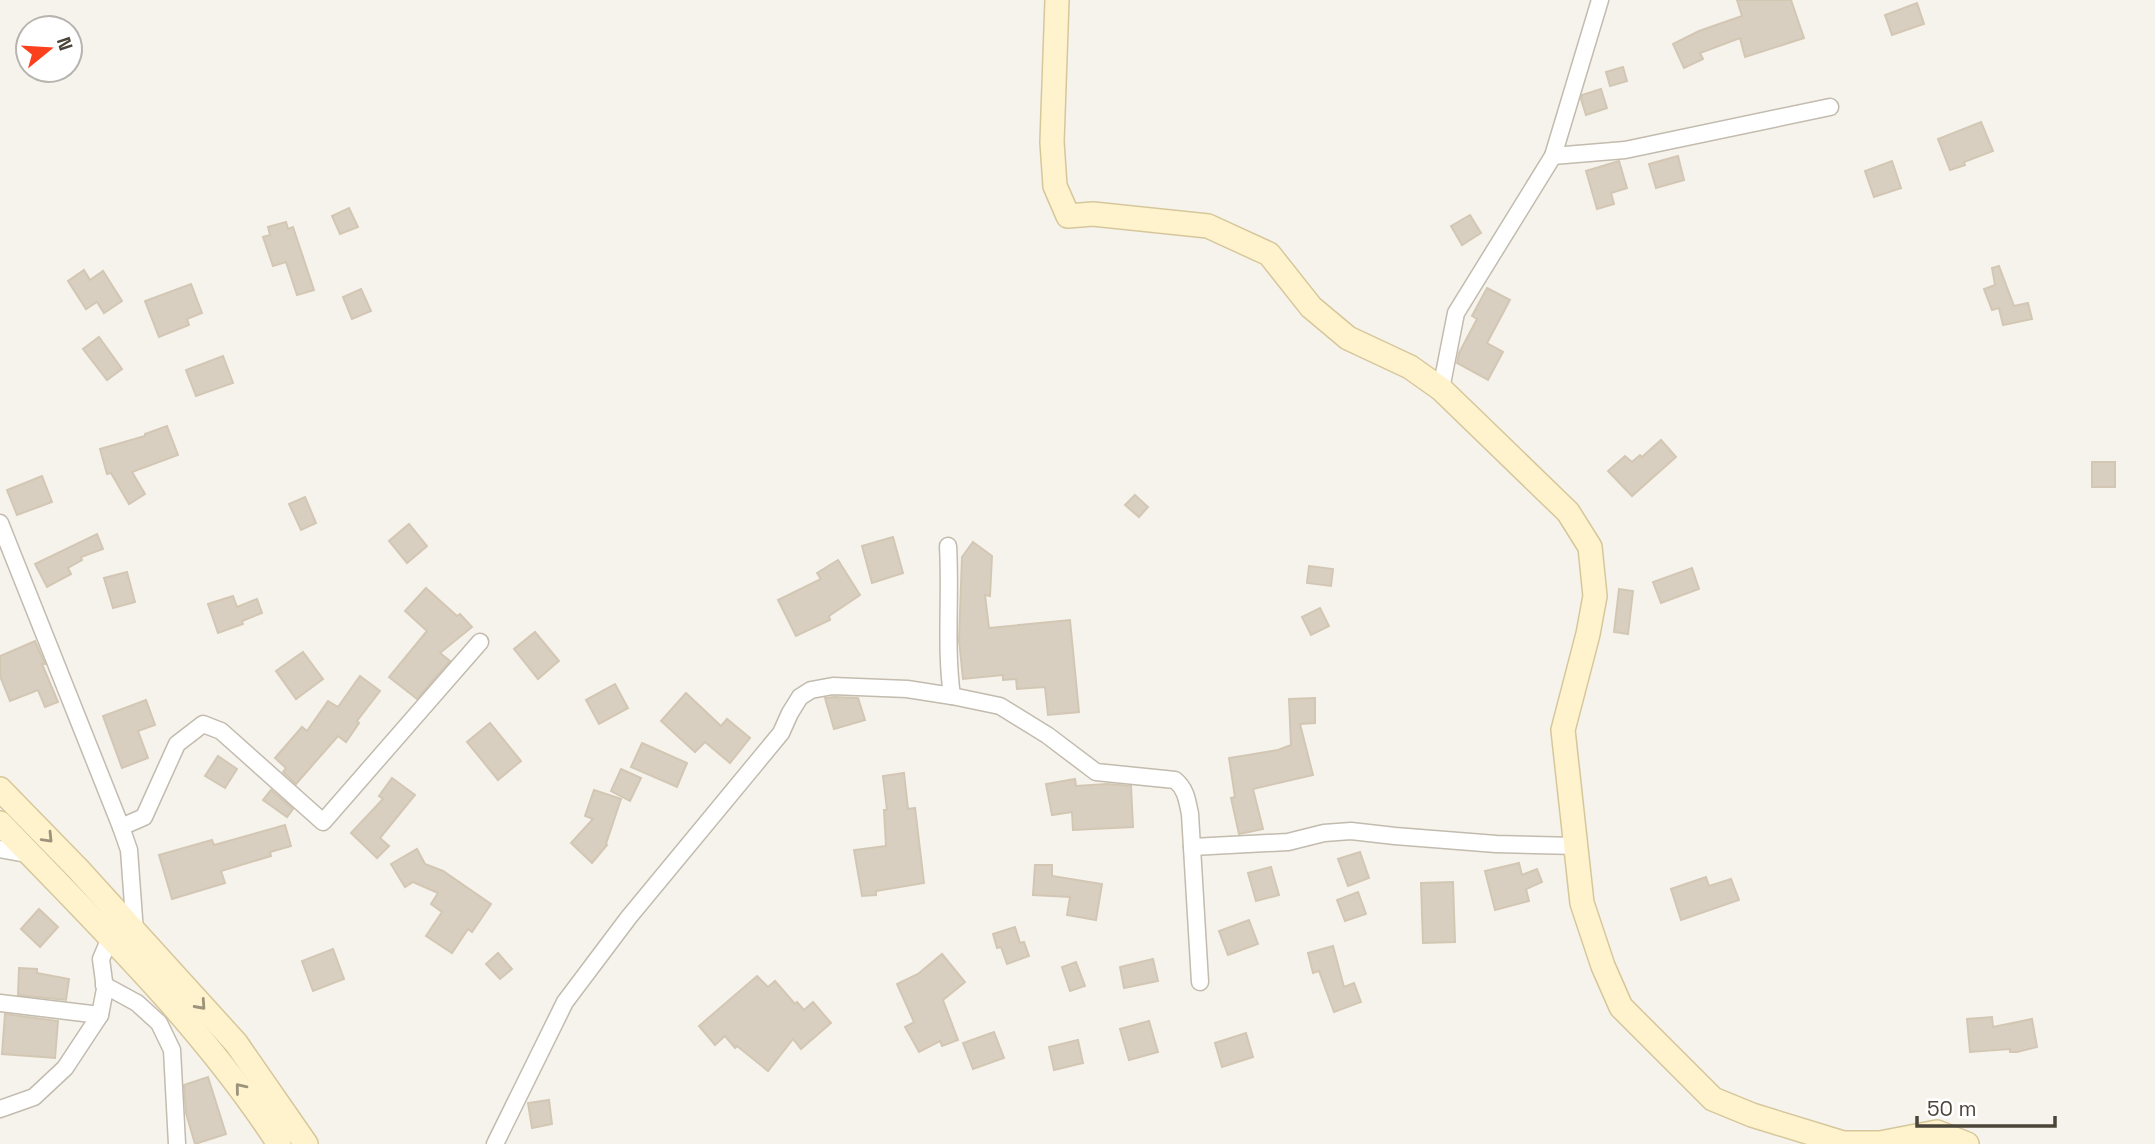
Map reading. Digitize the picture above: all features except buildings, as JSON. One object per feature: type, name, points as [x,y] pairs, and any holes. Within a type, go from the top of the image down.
[{"type":"main road","points":[[1057,0],[1052,142],[1055,186],[1068,216],[1093,214],[1208,226],[1269,254],[1311,307],[1348,338],[1410,367],[1441,389],[1568,512],[1590,547],[1595,596],[1563,730],[1582,903],[1603,966],[1621,1007],[1713,1099],[1752,1115],[1843,1143],[1880,1143],[1937,1132],[1967,1144]]},
{"type":"main road","points":[[0,789],[84,875],[236,1043],[306,1144]]},
{"type":"main road","points":[[0,823],[110,937],[183,1018],[250,1099],[279,1144]]},
{"type":"main road","points":[[65,890],[84,875]]},
{"type":"street","points":[[1441,389],[1456,313],[1553,156],[1600,0]]},
{"type":"street","points":[[1553,156],[1625,150],[1830,107]]},
{"type":"street","points":[[0,523],[129,850],[135,932]]},
{"type":"street","points":[[948,546],[948,658],[952,695]]},
{"type":"street","points":[[121,827],[144,817],[177,744],[203,723],[221,731],[323,822],[480,642]]},
{"type":"street","points":[[495,1144],[565,1002],[629,917],[781,733],[800,697],[811,690],[834,686],[907,689],[952,695],[1000,706],[1047,735],[1096,772],[1175,779],[1182,785],[1187,797],[1200,982]]},
{"type":"street","points":[[1192,847],[1288,842],[1351,831],[1496,844],[1576,846]]},
{"type":"street","points":[[0,849],[32,855]]},
{"type":"street","points":[[0,1109],[34,1097],[65,1068],[100,1015],[105,989],[101,958],[110,937]]},
{"type":"street","points":[[104,985],[137,1003],[159,1023],[172,1050],[177,1144]]},
{"type":"street","points":[[0,1003],[100,1015]]}]
